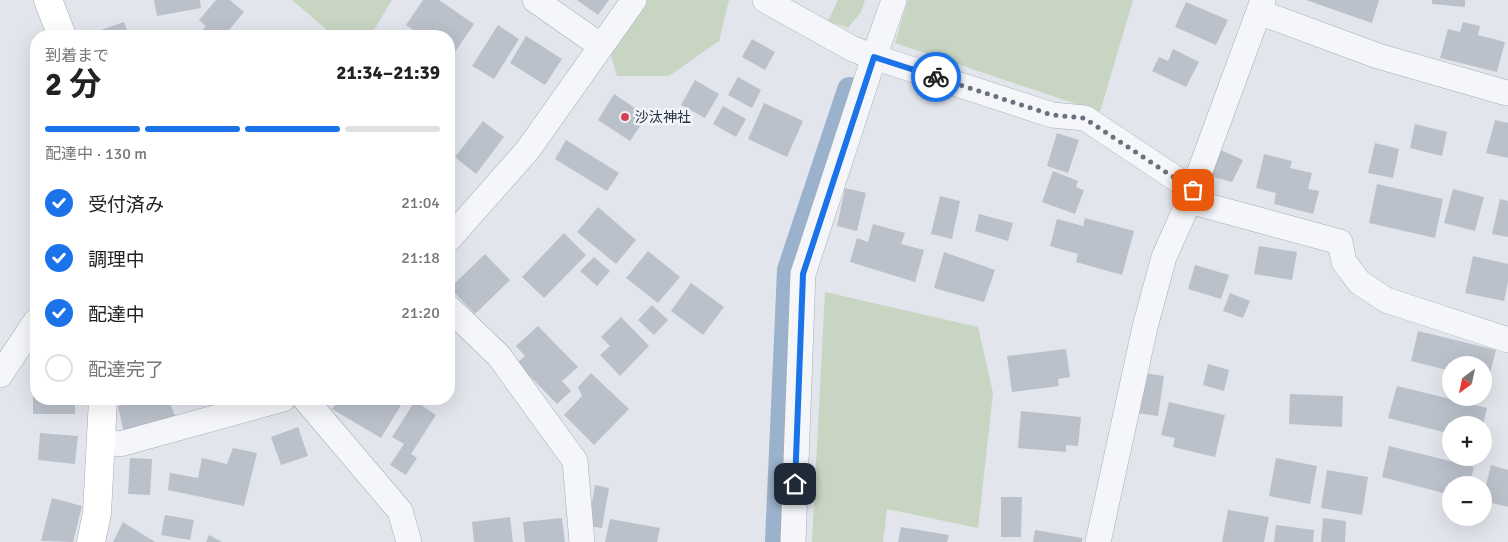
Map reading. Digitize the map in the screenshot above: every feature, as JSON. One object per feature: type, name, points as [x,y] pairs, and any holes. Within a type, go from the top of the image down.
[{"type":"street","points":[[48,0],[60,30]]},
{"type":"street","points":[[535,0],[601,46]]},
{"type":"street","points":[[455,232],[527,151],[634,0]]},
{"type":"street","points":[[765,0],[865,54],[1052,115],[1084,118],[1191,195],[1340,242],[1344,262],[1359,282],[1386,300],[1508,340]]},
{"type":"street","points":[[793,542],[803,274],[865,54],[894,0]]},
{"type":"street","points":[[1098,542],[1145,327],[1164,257],[1191,195],[1261,6],[1378,56],[1508,92]]},
{"type":"street","points":[[455,314],[499,356],[575,461],[582,542]]},
{"type":"street","points":[[0,375],[30,330]]},
{"type":"street","points":[[91,542],[97,513],[103,405]]},
{"type":"street","points":[[101,441],[120,444],[261,405]]},
{"type":"street","points":[[310,405],[400,511],[409,542]]},
{"type":"green space","points":[[292,0],[392,0],[374,30],[327,30]]},
{"type":"green space","points":[[626,0],[729,0],[719,41],[669,76],[617,76],[606,39]]},
{"type":"green space","points":[[838,0],[865,0],[861,12],[848,28],[828,21]]},
{"type":"green space","points":[[908,0],[1133,0],[1100,112],[895,43]]},
{"type":"green space","points":[[825,292],[978,327],[993,393],[978,528],[887,509],[883,542],[812,542]]},
{"type":"building","points":[[154,0],[200,0],[201,8],[157,16]]},
{"type":"building","points":[[216,0],[230,0],[244,12],[229,30],[203,30],[206,26],[199,20]]},
{"type":"building","points":[[423,0],[439,0],[474,24],[455,52],[455,30],[413,30],[406,25]]},
{"type":"building","points":[[577,0],[609,0],[598,15]]},
{"type":"building","points":[[1306,0],[1379,0],[1372,23]]},
{"type":"building","points":[[1432,0],[1465,0],[1465,7],[1432,4]]},
{"type":"building","points":[[1186,2],[1228,20],[1216,45],[1175,27]]},
{"type":"building","points":[[124,22],[127,30],[101,30]]},
{"type":"building","points":[[1463,22],[1480,26],[1478,35],[1505,42],[1497,72],[1440,58],[1448,29],[1460,32]]},
{"type":"building","points":[[498,25],[519,39],[494,79],[472,66]]},
{"type":"building","points":[[526,36],[562,59],[545,85],[510,63]]},
{"type":"building","points":[[752,39],[775,52],[765,70],[742,57]]},
{"type":"building","points":[[1173,49],[1199,62],[1186,87],[1152,71],[1159,57],[1168,61]]},
{"type":"building","points":[[738,77],[761,90],[752,108],[728,95]]},
{"type":"building","points":[[695,80],[719,94],[705,118],[681,105]]},
{"type":"building","points":[[614,94],[647,116],[630,141],[598,120]]},
{"type":"building","points":[[764,103],[803,121],[787,157],[748,139]]},
{"type":"building","points":[[723,106],[746,119],[736,137],[713,124]]},
{"type":"building","points":[[1495,120],[1508,123],[1508,158],[1486,153]]},
{"type":"building","points":[[483,121],[504,137],[476,174],[455,157]]},
{"type":"building","points":[[1415,124],[1447,132],[1442,156],[1410,148]]},
{"type":"building","points":[[1057,133],[1079,140],[1068,173],[1047,166]]},
{"type":"building","points":[[566,140],[619,173],[607,191],[555,159]]},
{"type":"building","points":[[1375,143],[1399,149],[1393,178],[1368,173]]},
{"type":"building","points":[[1221,150],[1243,160],[1232,182],[1210,176]]},
{"type":"building","points":[[1264,154],[1292,161],[1290,168],[1312,173],[1308,189],[1319,191],[1313,214],[1274,204],[1276,193],[1256,188]]},
{"type":"building","points":[[1053,171],[1078,181],[1076,187],[1084,190],[1075,214],[1042,202]]},
{"type":"building","points":[[1377,184],[1443,199],[1435,238],[1369,223]]},
{"type":"building","points":[[845,188],[866,193],[857,231],[837,226]]},
{"type":"building","points":[[1453,189],[1484,197],[1475,231],[1444,223]]},
{"type":"building","points":[[940,196],[960,201],[952,239],[931,234]]},
{"type":"building","points":[[1500,199],[1508,201],[1508,237],[1492,234]]},
{"type":"building","points":[[598,207],[636,240],[616,264],[577,232]]},
{"type":"building","points":[[979,214],[1013,223],[1008,241],[975,231]]},
{"type":"building","points":[[1085,218],[1134,231],[1122,275],[1076,262],[1078,254],[1050,246],[1057,219],[1083,226]]},
{"type":"building","points":[[873,224],[905,233],[901,244],[924,250],[915,282],[850,262],[857,238],[868,242]]},
{"type":"building","points":[[564,233],[586,255],[544,298],[522,277]]},
{"type":"building","points":[[1259,246],[1297,252],[1292,280],[1254,274]]},
{"type":"building","points":[[648,251],[680,277],[658,303],[626,278]]},
{"type":"building","points":[[944,252],[995,270],[984,302],[934,288]]},
{"type":"building","points":[[485,254],[510,280],[475,314],[455,293],[455,283]]},
{"type":"building","points":[[1473,256],[1508,264],[1508,282],[1504,301],[1465,293]]},
{"type":"building","points":[[594,257],[610,271],[597,286],[580,271]]},
{"type":"building","points":[[1195,265],[1229,275],[1221,299],[1188,289]]},
{"type":"building","points":[[691,283],[724,307],[703,335],[671,311]]},
{"type":"building","points":[[1230,293],[1250,301],[1243,318],[1223,311]]},
{"type":"building","points":[[652,305],[668,320],[654,335],[638,320]]},
{"type":"building","points":[[621,317],[649,346],[620,376],[600,355],[610,346],[601,337]]},
{"type":"building","points":[[538,326],[578,367],[562,381],[571,391],[557,404],[517,363],[525,356],[516,346]]},
{"type":"building","points":[[1418,331],[1496,350],[1492,366],[1492,356],[1442,356],[1442,369],[1411,361]]},
{"type":"building","points":[[1066,349],[1070,377],[1058,379],[1059,386],[1012,392],[1007,356]]},
{"type":"building","points":[[1208,364],[1229,370],[1224,391],[1203,385]]},
{"type":"building","points":[[591,373],[629,409],[594,445],[564,415],[582,396],[578,387]]},
{"type":"building","points":[[1143,373],[1164,376],[1158,416],[1137,413]]},
{"type":"building","points":[[1397,386],[1442,397],[1442,406],[1479,406],[1487,408],[1485,416],[1442,416],[1442,432],[1388,418]]},
{"type":"building","points":[[1290,394],[1343,396],[1342,427],[1289,424]]},
{"type":"building","points":[[1169,402],[1225,415],[1215,457],[1173,447],[1175,438],[1161,435]]},
{"type":"building","points":[[33,405],[75,405],[75,414],[33,414]]},
{"type":"building","points":[[171,405],[175,416],[124,433],[118,406]]},
{"type":"building","points":[[334,405],[401,405],[381,438],[332,409]]},
{"type":"building","points":[[412,405],[421,405],[436,415],[411,454],[417,458],[406,475],[390,465],[404,444],[392,437]]},
{"type":"building","points":[[1021,411],[1081,417],[1078,446],[1066,445],[1066,452],[1018,448]]},
{"type":"building","points":[[298,427],[308,456],[281,465],[271,437]]},
{"type":"building","points":[[40,433],[78,436],[75,464],[38,460]]},
{"type":"building","points":[[1389,446],[1442,459],[1442,466],[1474,467],[1472,476],[1442,476],[1442,493],[1382,477]]},
{"type":"building","points":[[233,448],[257,453],[244,506],[168,490],[170,473],[198,478],[202,458],[227,464]]},
{"type":"building","points":[[130,458],[152,459],[150,495],[128,494]]},
{"type":"building","points":[[1276,458],[1317,466],[1310,504],[1269,496]]},
{"type":"building","points":[[1492,465],[1508,470],[1508,507],[1492,503],[1492,476],[1488,476]]},
{"type":"building","points":[[1327,470],[1368,477],[1362,515],[1321,508]]},
{"type":"building","points":[[595,485],[609,488],[602,528],[588,526]]},
{"type":"building","points":[[1001,497],[1022,497],[1021,537],[1001,537]]},
{"type":"building","points":[[52,498],[82,506],[73,542],[41,541]]},
{"type":"building","points":[[1228,510],[1269,517],[1264,542],[1222,542]]},
{"type":"building","points":[[165,515],[194,520],[190,540],[161,535]]},
{"type":"building","points":[[510,517],[513,542],[474,542],[472,522]]},
{"type":"building","points":[[562,518],[565,542],[525,542],[523,522]]},
{"type":"building","points":[[1323,518],[1346,521],[1345,542],[1321,542]]},
{"type":"building","points":[[610,519],[660,528],[657,542],[605,542]]},
{"type":"building","points":[[123,522],[155,542],[113,542]]},
{"type":"building","points":[[1276,525],[1314,530],[1313,542],[1274,542]]},
{"type":"building","points":[[901,527],[949,535],[947,542],[898,542]]},
{"type":"building","points":[[1035,530],[1082,538],[1082,542],[1033,542]]},
{"type":"building","points":[[209,535],[222,542],[206,542]]},
{"type":"waterway","points":[[778,542],[790,270],[850,90]]},
{"type":"way so far","points":[[936,77],[1052,115],[1084,118],[1193,190]]},
{"type":"place","name":"沙汰神社","points":[[625,117]]},
{"type":"route","points":[[795,484],[803,274],[874,57],[936,77]]}]
